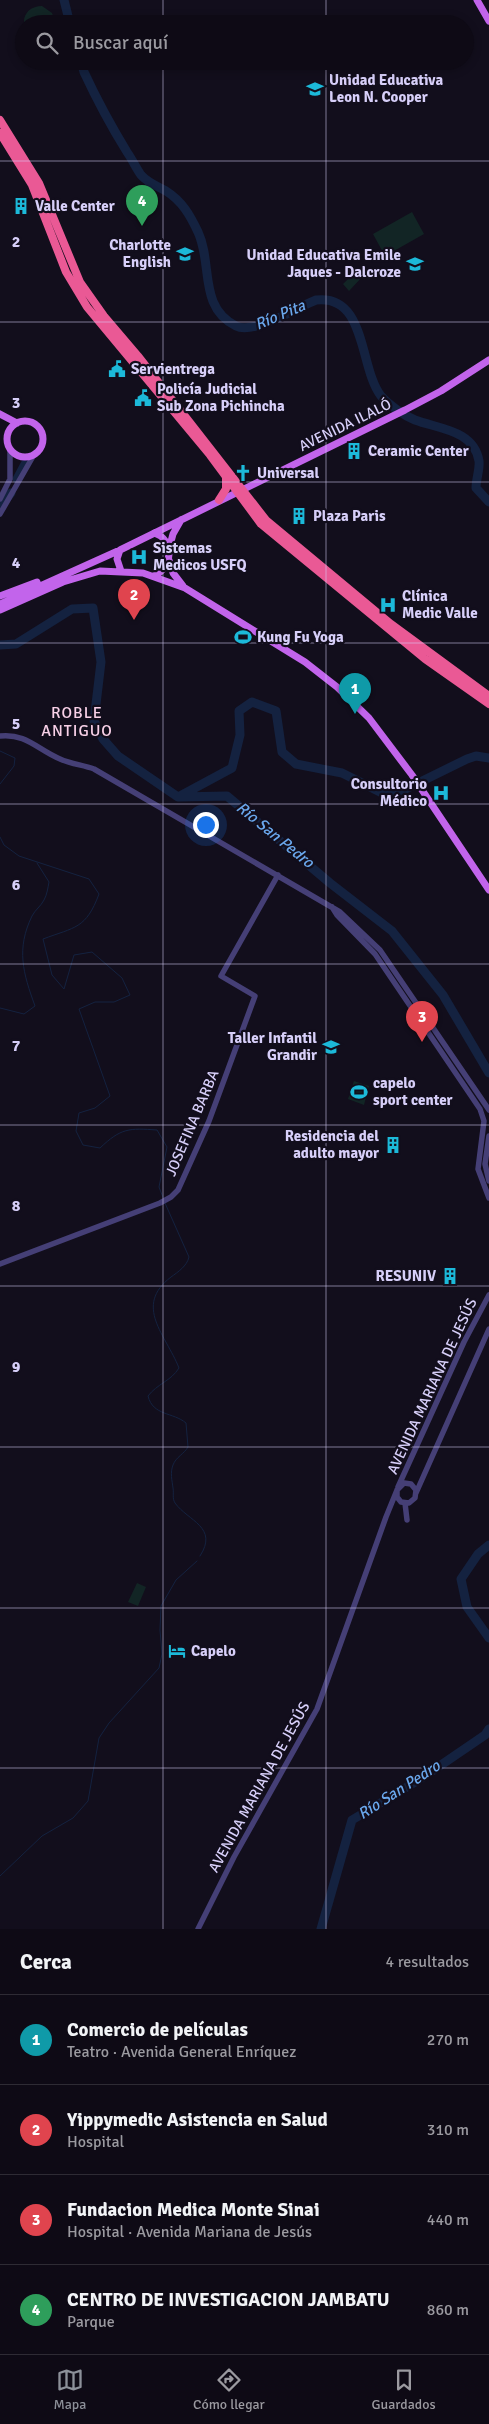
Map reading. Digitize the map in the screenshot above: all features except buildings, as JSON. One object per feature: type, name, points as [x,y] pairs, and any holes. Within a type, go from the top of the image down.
[{"type":"highway","points":[[0,120],[30,166],[76,274],[100,317],[138,356],[240,490],[266,528],[425,659],[489,704]]},
{"type":"highway","points":[[0,133],[32,185],[70,279],[226,476],[272,526],[391,624],[489,696]]},
{"type":"highway","points":[[219,500],[226,489],[226,476]]},
{"type":"main road","points":[[477,0],[489,21]]},
{"type":"main road","name":"AVENIDA ILALÓ","points":[[154,533],[441,392],[489,360]]},
{"type":"main road","points":[[0,414],[17,423]]},
{"type":"main road","points":[[0,429],[7,436],[10,450],[24,456],[35,453],[42,440],[40,430],[27,421],[17,423],[11,427],[7,436]]},
{"type":"main road","points":[[182,519],[173,534],[169,549],[169,560],[173,573],[185,588]]},
{"type":"main road","points":[[0,604],[154,533],[164,538],[169,549]]},
{"type":"main road","points":[[120,550],[117,562],[121,571]]},
{"type":"main road","points":[[154,576],[163,570],[169,560]]},
{"type":"main road","points":[[0,596],[52,576],[76,570]]},
{"type":"main road","points":[[0,610],[82,575],[100,571],[121,571],[154,576],[185,588],[305,662],[337,687],[368,718],[412,775],[489,890]]},
{"type":"street","points":[[0,499],[8,485],[11,470],[10,450]]},
{"type":"street","points":[[0,514],[35,453]]},
{"type":"street","points":[[0,736],[14,735],[25,738],[58,758],[94,769],[340,912],[380,950],[489,1110]]},
{"type":"street","name":"JOSEFINA BARBA","points":[[0,1264],[160,1203],[178,1190],[209,1121],[255,996],[221,976],[278,875]]},
{"type":"street","points":[[332,907],[336,915],[375,954],[486,1115],[478,1170],[489,1198]]},
{"type":"street","points":[[489,1136],[485,1164],[489,1181]]},
{"type":"street","name":"AVENIDA MARIANA DE JESÚS","points":[[198,1929],[234,1857],[317,1710],[397,1489],[464,1342],[489,1295]]},
{"type":"street","name":"AVENIDA MARIANA DE JESÚS","points":[[416,1493],[489,1330]]},
{"type":"street","points":[[388,1511],[412,1501],[416,1493],[414,1486],[408,1483],[397,1489],[398,1500],[405,1503]]},
{"type":"street","points":[[405,1503],[407,1520]]},
{"type":"green space","points":[[42,6],[53,15],[26,15],[34,7]]},
{"type":"green space","points":[[412,212],[424,234],[385,256],[373,234]]},
{"type":"green space","points":[[357,270],[363,276],[349,291],[343,284]]},
{"type":"green space","name":"capelo sport center","points":[[354,1081],[369,1086],[364,1105],[348,1099]]},
{"type":"green space","points":[[137,1583],[146,1587],[138,1606],[128,1602]]},
{"type":"waterway","name":"Río Pita","points":[[64,0],[68,15]]},
{"type":"waterway","name":"Río Pita","points":[[83,70],[99,103],[141,175],[177,199],[192,220],[202,244],[211,296],[216,308],[224,318],[236,326],[244,328],[264,324],[316,300],[333,301],[345,309],[353,320],[374,384],[381,396],[396,410],[410,418],[454,432],[470,443],[476,451],[479,461],[476,488],[489,502]]},
{"type":"waterway","name":"Río San Pedro","points":[[17,479],[25,464]]},
{"type":"waterway","name":"Río San Pedro","points":[[0,507],[11,493]]},
{"type":"waterway","name":"Río San Pedro","points":[[0,645],[16,644],[72,609],[93,608],[101,662],[94,721],[103,739],[118,756],[178,797],[227,796],[330,883],[392,931],[443,995],[489,1073]]},
{"type":"waterway","points":[[180,796],[232,768],[240,735],[239,711],[252,702],[276,711],[282,752],[296,764],[342,773],[384,794],[406,789],[467,759],[476,756],[489,758]]},
{"type":"waterway","points":[[0,751],[15,758],[14,766],[0,784]]},
{"type":"waterway","points":[[0,837],[4,845],[19,856],[89,879],[99,894],[89,914],[78,925],[43,939],[52,975],[64,989],[74,955],[92,952],[122,978],[130,995],[114,1002],[95,1002],[79,1009],[110,1096],[95,1108],[79,1113],[76,1131],[83,1145],[100,1148],[114,1136],[126,1131],[139,1129],[157,1130],[167,1147],[159,1187],[164,1200]]},
{"type":"waterway","points":[[0,1008],[24,1014],[35,1006],[27,983],[23,950],[27,928],[33,914],[45,898],[49,882],[37,863]]},
{"type":"waterway","points":[[165,1203],[189,1257],[184,1266],[160,1288],[154,1299],[153,1310],[156,1321],[179,1368],[148,1396],[154,1407],[186,1423],[188,1447],[173,1465],[173,1498],[175,1503],[200,1525],[204,1531],[206,1538],[205,1546],[200,1556]]},
{"type":"waterway","name":"Río San Pedro","points":[[489,1545],[478,1554],[461,1579],[467,1607],[489,1638]]},
{"type":"waterway","points":[[0,1876],[42,1836],[73,1818],[88,1801],[99,1738],[109,1723],[159,1668],[162,1654],[161,1606],[176,1580],[197,1561]]},
{"type":"waterway","name":"Río San Pedro","points":[[321,1929],[352,1820],[422,1778],[485,1735],[489,1729]]},
{"type":"place","name":"Unidad Educativa Leon N. Cooper","points":[[315,89]]},
{"type":"place","name":"Valle Center","points":[[21,206]]},
{"type":"place","name":"CENTRO DE INVESTIGACION JAMBATU","points":[[142,226]]},
{"type":"place","name":"Charlotte English","points":[[185,254]]},
{"type":"place","name":"Unidad Educativa Emile Jaques - Dalcroze","points":[[415,264]]},
{"type":"place","name":"Servientrega","points":[[117,369]]},
{"type":"place","name":"Policía Judicial Sub Zona Pichincha","points":[[143,398]]},
{"type":"place","name":"Ceramic Center","points":[[354,451]]},
{"type":"place","name":"Universal","points":[[243,473]]},
{"type":"place","name":"Plaza Paris","points":[[299,516]]},
{"type":"place","name":"Sistemas Medicos USFQ","points":[[139,557]]},
{"type":"place","name":"Clínica Medic Valle","points":[[388,605]]},
{"type":"place","name":"Yippymedic Asistencia en Salud","points":[[134,620]]},
{"type":"place","name":"Kung Fu Yoga","points":[[243,637]]},
{"type":"place","name":"Comercio de películas","points":[[355,714]]},
{"type":"place","name":"Consultorio Médico","points":[[441,793]]},
{"type":"place","name":"Fundacion Medica Monte Sinai","points":[[422,1042]]},
{"type":"place","name":"Taller Infantil Grandir","points":[[331,1047]]},
{"type":"place","name":"capelo sport center","points":[[359,1092]]},
{"type":"place","name":"Residencia del adulto mayor","points":[[393,1145]]},
{"type":"place","name":"RESUNIV","points":[[450,1276]]},
{"type":"place","name":"Capelo","points":[[177,1651]]},
{"type":"district","name":"ROBLE ANTIGUO","points":[[77,722]]}]
